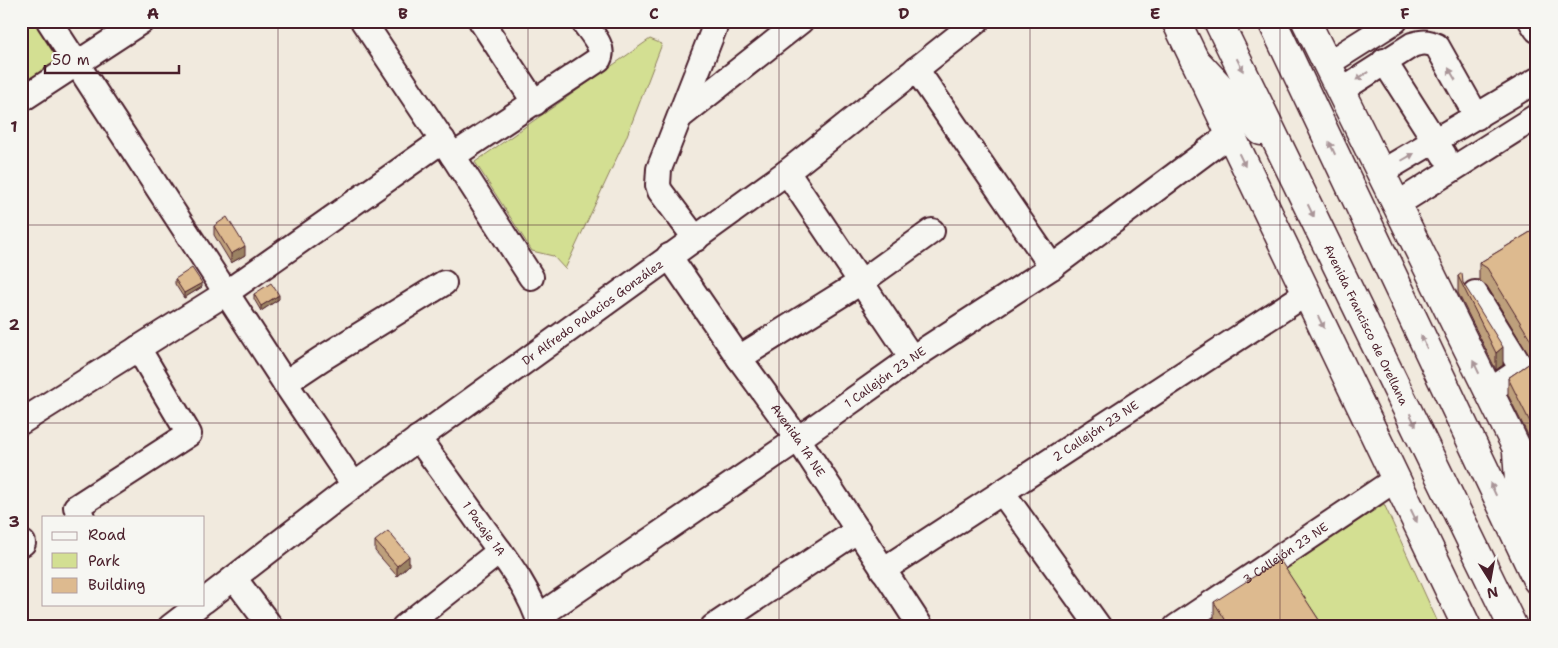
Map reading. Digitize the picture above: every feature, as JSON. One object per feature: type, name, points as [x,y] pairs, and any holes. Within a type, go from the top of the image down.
[{"type":"main road","points":[[1176,21],[1467,627]]},
{"type":"main road","name":"Avenida Francisco de Orellana","points":[[1218,21],[1513,627]]},
{"type":"main road","points":[[1272,21],[1534,575]]},
{"type":"main road","points":[[1306,21],[1517,452],[1537,489]]},
{"type":"main road","points":[[1194,59],[1243,110],[1285,158]]},
{"type":"main road","points":[[1517,452],[1522,522],[1534,575]]},
{"type":"street","points":[[49,21],[285,383],[354,485]]},
{"type":"street","points":[[21,100],[142,21]]},
{"type":"street","points":[[363,21],[531,277]]},
{"type":"street","points":[[481,21],[535,103]]},
{"type":"street","points":[[21,422],[226,293],[448,148],[535,103],[599,58],[601,55],[600,47],[582,21]]},
{"type":"street","points":[[696,239],[660,191],[658,185],[659,169],[718,21]]},
{"type":"street","points":[[681,116],[802,21]]},
{"type":"street","name":"Dr Alfredo Palacios González","points":[[205,600],[354,485],[787,172],[977,21]]},
{"type":"street","points":[[1531,21],[1537,30]]},
{"type":"street","points":[[1327,64],[1386,27],[1412,44]]},
{"type":"street","points":[[1340,91],[1412,44],[1423,42],[1437,46],[1476,116]]},
{"type":"street","points":[[1384,61],[1452,169]]},
{"type":"street","points":[[916,69],[1052,267]]},
{"type":"street","points":[[1380,173],[1537,80]]},
{"type":"street","points":[[1396,205],[1537,116]]},
{"type":"street","name":"1 Callejón 23 NE","points":[[540,622],[912,358],[1052,267],[1230,134]]},
{"type":"street","points":[[787,172],[912,358]]},
{"type":"street","points":[[739,358],[861,282],[932,230]]},
{"type":"street","name":"Avenida 1A NE","points":[[669,256],[739,358],[798,439],[921,627]]},
{"type":"street","points":[[285,383],[321,358],[444,283]]},
{"type":"street","name":"2 Callejón 23 NE","points":[[883,570],[1307,293]]},
{"type":"street","points":[[1474,293],[1529,367],[1488,392]]},
{"type":"street","points":[[79,512],[189,434],[138,348]]},
{"type":"street","name":"1 Pasaje 1A","points":[[418,438],[500,551],[528,595],[540,622]]},
{"type":"street","name":"3 Callejón 23 NE","points":[[1176,627],[1396,479]]},
{"type":"street","points":[[1002,492],[1099,627]]},
{"type":"street","points":[[713,627],[858,530]]},
{"type":"street","points":[[404,627],[500,551]]},
{"type":"street","points":[[234,578],[271,627]]},
{"type":"street","points":[[170,627],[197,606]]},
{"type":"green space","points":[[21,21],[36,21],[67,71],[21,100]]},
{"type":"green space","points":[[650,39],[662,44],[626,138],[565,269],[553,256],[532,251],[475,162]]},
{"type":"green space","points":[[1384,504],[1440,627],[1324,627],[1285,569]]},
{"type":"building","points":[[227,217],[245,246],[231,254],[214,226]]},
{"type":"building","points":[[1537,228],[1537,436],[1508,378],[1530,363],[1534,358],[1536,351],[1534,345],[1487,268],[1479,263]]},
{"type":"building","points":[[192,268],[202,283],[184,293],[175,279]]},
{"type":"building","points":[[1462,273],[1463,283],[1503,347],[1496,353],[1458,276]]},
{"type":"building","points":[[271,283],[279,295],[261,306],[254,294]]},
{"type":"building","points":[[388,531],[409,556],[397,566],[375,541]]},
{"type":"building","points":[[1280,560],[1321,623],[1315,627],[1230,627],[1214,602]]}]
